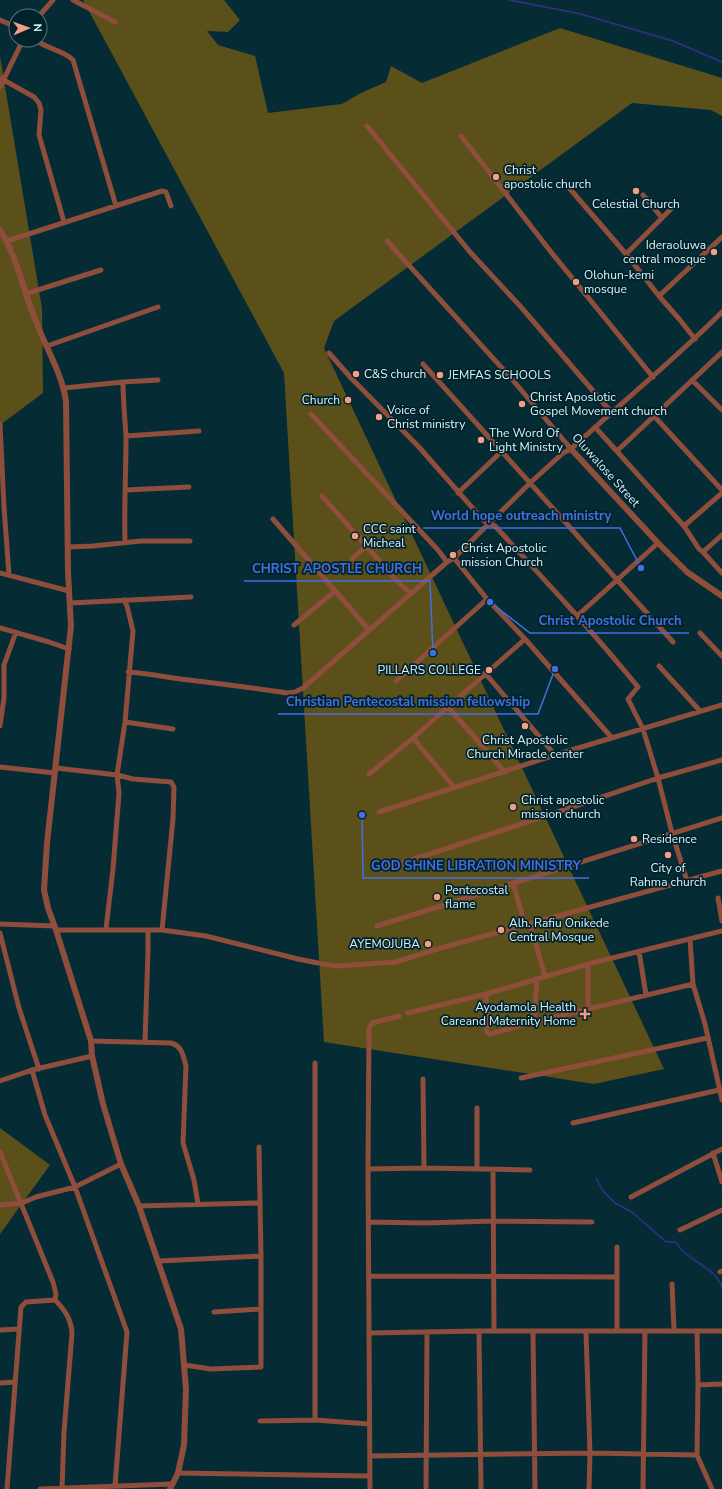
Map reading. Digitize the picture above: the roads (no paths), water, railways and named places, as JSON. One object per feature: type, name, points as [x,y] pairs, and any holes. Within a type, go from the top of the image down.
[{"type":"street","points":[[46,8],[53,0]]},
{"type":"street","points":[[73,0],[115,22]]},
{"type":"street","points":[[48,47],[60,52],[73,60],[116,206]]},
{"type":"street","points":[[0,87],[1,79],[18,48]]},
{"type":"street","points":[[1,79],[37,99],[39,103],[41,110],[39,135],[64,222]]},
{"type":"street","points":[[367,126],[470,252],[521,307],[612,412]]},
{"type":"street","points":[[460,136],[551,252],[653,377]]},
{"type":"street","points":[[564,182],[626,254],[695,340]]},
{"type":"street","points":[[6,241],[165,191],[171,206]]},
{"type":"street","points":[[643,195],[662,218]]},
{"type":"street","points":[[626,254],[674,206]]},
{"type":"street","points":[[0,230],[6,241],[25,294],[64,388],[66,408],[71,626],[47,843],[44,890],[48,908],[56,928],[92,1041],[92,1056],[103,1104],[121,1164],[139,1206],[181,1329],[186,1389],[184,1444],[178,1473],[171,1486],[115,1486],[40,1489]]},
{"type":"street","points":[[659,296],[722,237]]},
{"type":"street","name":"Oluwalose Street","points":[[387,241],[511,378],[571,449],[658,543],[687,572],[722,596]]},
{"type":"street","points":[[25,294],[101,270]]},
{"type":"street","points":[[46,346],[158,307]]},
{"type":"street","points":[[128,672],[141,672],[188,680],[287,693],[295,692],[303,688],[447,562],[454,558],[530,483],[695,340],[722,312]]},
{"type":"street","points":[[617,451],[722,352]]},
{"type":"street","points":[[330,353],[351,378],[412,440],[484,521],[495,526],[613,656],[638,688],[628,699],[643,729],[687,881]]},
{"type":"street","points":[[423,364],[673,642]]},
{"type":"street","points":[[64,388],[158,380]]},
{"type":"street","points":[[692,380],[722,410]]},
{"type":"street","points":[[123,382],[126,436],[124,512],[125,542]]},
{"type":"street","points":[[312,414],[438,550],[447,562]]},
{"type":"street","points":[[654,416],[722,491],[684,526]]},
{"type":"street","points":[[0,424],[8,575]]},
{"type":"street","points":[[595,427],[684,526],[694,544],[722,573]]},
{"type":"street","points":[[126,436],[199,431]]},
{"type":"street","points":[[458,493],[502,451]]},
{"type":"street","points":[[125,490],[189,487]]},
{"type":"street","points":[[322,496],[397,581],[411,594]]},
{"type":"street","points":[[273,519],[369,630]]},
{"type":"street","points":[[703,552],[722,535]]},
{"type":"street","points":[[68,547],[125,542],[190,541]]},
{"type":"street","points":[[577,616],[658,543]]},
{"type":"street","points":[[352,559],[366,546]]},
{"type":"street","points":[[454,558],[487,599],[525,639],[612,738]]},
{"type":"street","points":[[0,573],[69,591]]},
{"type":"street","points":[[294,625],[335,591]]},
{"type":"street","points":[[71,603],[191,597]]},
{"type":"street","points":[[396,680],[487,599]]},
{"type":"street","points":[[106,929],[113,869],[118,793],[117,775],[125,722],[128,672],[133,631],[127,606],[124,600]]},
{"type":"street","points":[[0,628],[49,642],[69,650]]},
{"type":"street","points":[[0,726],[4,698],[4,665],[16,632]]},
{"type":"street","points":[[700,633],[722,656]]},
{"type":"street","points":[[369,774],[413,738],[525,639]]},
{"type":"street","points":[[659,666],[700,711]]},
{"type":"street","points":[[485,673],[555,755]]},
{"type":"street","points":[[379,812],[555,755],[722,705]]},
{"type":"street","points":[[448,707],[506,772]]},
{"type":"street","points":[[125,722],[173,729]]},
{"type":"street","points":[[413,738],[454,788]]},
{"type":"street","points":[[387,868],[658,778],[722,760]]},
{"type":"street","points":[[0,767],[117,775],[133,779],[171,782],[174,786],[173,820],[162,930]]},
{"type":"street","points":[[377,926],[722,818]]},
{"type":"street","points":[[0,924],[56,928],[162,930],[206,936],[298,959],[343,966],[396,962],[437,949],[722,871]]},
{"type":"street","points":[[513,883],[544,976]]},
{"type":"street","points":[[718,898],[722,921]]},
{"type":"street","points":[[145,1042],[148,930]]},
{"type":"street","points":[[408,1013],[486,994],[588,964],[722,931]]},
{"type":"street","points":[[0,933],[19,1008],[39,1069]]},
{"type":"street","points":[[690,940],[693,984],[705,1024],[722,1100]]},
{"type":"street","points":[[640,951],[646,995]]},
{"type":"street","points":[[588,964],[588,1009]]},
{"type":"street","points":[[534,1022],[537,979]]},
{"type":"street","points":[[486,994],[488,1034],[693,984]]},
{"type":"street","points":[[370,1489],[368,1169],[369,1028],[372,1023],[399,1016]]},
{"type":"street","points":[[521,1078],[707,1038]]},
{"type":"street","points":[[92,1041],[171,1043],[177,1045],[183,1054],[186,1066],[184,1143],[194,1180],[198,1204]]},
{"type":"street","points":[[0,1081],[32,1070],[92,1056]]},
{"type":"street","points":[[315,1063],[315,1420]]},
{"type":"street","points":[[32,1070],[45,1116],[75,1187],[127,1332],[115,1486]]},
{"type":"street","points":[[423,1079],[424,1168]]},
{"type":"street","points":[[573,1123],[719,1090]]},
{"type":"street","points":[[477,1108],[477,1169]]},
{"type":"street","points":[[184,1365],[211,1369],[260,1367],[261,1256],[258,1147]]},
{"type":"street","points":[[631,1197],[722,1149]]},
{"type":"street","points":[[0,1152],[53,1282],[56,1294],[55,1300]]},
{"type":"street","points":[[713,1153],[722,1182]]},
{"type":"street","points":[[0,1205],[22,1203],[36,1197],[75,1187],[121,1164]]},
{"type":"street","points":[[368,1169],[424,1168],[530,1170]]},
{"type":"street","points":[[493,1169],[494,1331]]},
{"type":"street","points":[[139,1206],[259,1203]]},
{"type":"street","points":[[680,1230],[722,1210]]},
{"type":"street","points":[[369,1222],[592,1222]]},
{"type":"street","points":[[617,1247],[617,1330]]},
{"type":"street","points":[[159,1261],[261,1256]]},
{"type":"street","points":[[369,1276],[617,1277]]},
{"type":"street","points":[[672,1284],[674,1330]]},
{"type":"street","points":[[7,1489],[21,1307],[26,1302],[55,1300]]},
{"type":"street","points":[[55,1300],[66,1312],[71,1325],[72,1333],[64,1432],[62,1488]]},
{"type":"street","points":[[214,1312],[261,1309]]},
{"type":"street","points":[[0,1330],[19,1330]]},
{"type":"street","points":[[369,1333],[479,1331],[586,1332],[617,1330],[722,1331]]},
{"type":"street","points":[[643,1489],[642,1454],[645,1330]]},
{"type":"street","points":[[479,1331],[482,1455],[481,1489]]},
{"type":"street","points":[[697,1331],[697,1455],[712,1489]]},
{"type":"street","points":[[426,1489],[427,1332]]},
{"type":"street","points":[[533,1332],[535,1489]]},
{"type":"street","points":[[586,1332],[590,1453],[589,1489]]},
{"type":"street","points":[[0,1383],[15,1382]]},
{"type":"street","points":[[698,1385],[722,1384]]},
{"type":"street","points":[[260,1421],[315,1420],[369,1424]]},
{"type":"street","points":[[370,1456],[535,1453],[697,1455]]},
{"type":"street","points":[[178,1473],[370,1476]]},
{"type":"waterway","points":[[510,0],[581,14],[673,41],[722,62]]},
{"type":"waterway","points":[[596,1178],[603,1191],[615,1203],[632,1212],[666,1242],[676,1242],[683,1251],[710,1271],[722,1287]]},
{"type":"place","name":"Christ apostolic church","points":[[496,177]]},
{"type":"place","name":"Celestial Church","points":[[636,191]]},
{"type":"place","name":"Ideraoluwa central mosque","points":[[714,252]]},
{"type":"place","name":"Olohun-kemi mosque","points":[[576,282]]},
{"type":"place","name":"C&S church","points":[[356,374]]},
{"type":"place","name":"JEMFAS SCHOOLS","points":[[440,375]]},
{"type":"place","name":"Church","points":[[348,400]]},
{"type":"place","name":"Christ Aposlotic Gospel Movement church","points":[[522,404]]},
{"type":"place","name":"Voice of Christ ministry","points":[[379,417]]},
{"type":"place","name":"The Word Of Light Ministry","points":[[481,440]]},
{"type":"place","name":"CCC saint Micheal","points":[[355,536]]},
{"type":"place","name":"Christ Apostolic mission Church","points":[[453,555]]},
{"type":"place","name":"World hope outreach ministry","points":[[641,568]]},
{"type":"place","name":"Christ Apostolic Church","points":[[490,602]]},
{"type":"place","name":"CHRIST APOSTLE CHURCH","points":[[433,653]]},
{"type":"place","name":"Christian Pentecostal mission fellowship","points":[[555,669]]},
{"type":"place","name":"PILLARS COLLEGE","points":[[489,670]]},
{"type":"place","name":"Christ Apostolic Church Miracle center","points":[[525,726]]},
{"type":"place","name":"Christ apostolic mission church","points":[[513,807]]},
{"type":"place","name":"GOD SHINE LIBRATION MINISTRY","points":[[362,815]]},
{"type":"place","name":"Residence","points":[[634,839]]},
{"type":"place","name":"City of Rahma church","points":[[668,855]]},
{"type":"place","name":"Pentecostal flame","points":[[437,897]]},
{"type":"place","name":"Alh. Rafiu Onikede Central Mosque","points":[[501,930]]},
{"type":"place","name":"AYEMOJUBA","points":[[428,944]]},
{"type":"place","name":"Ayodamola Health Careand Maternity Home","points":[[585,1014]]}]
